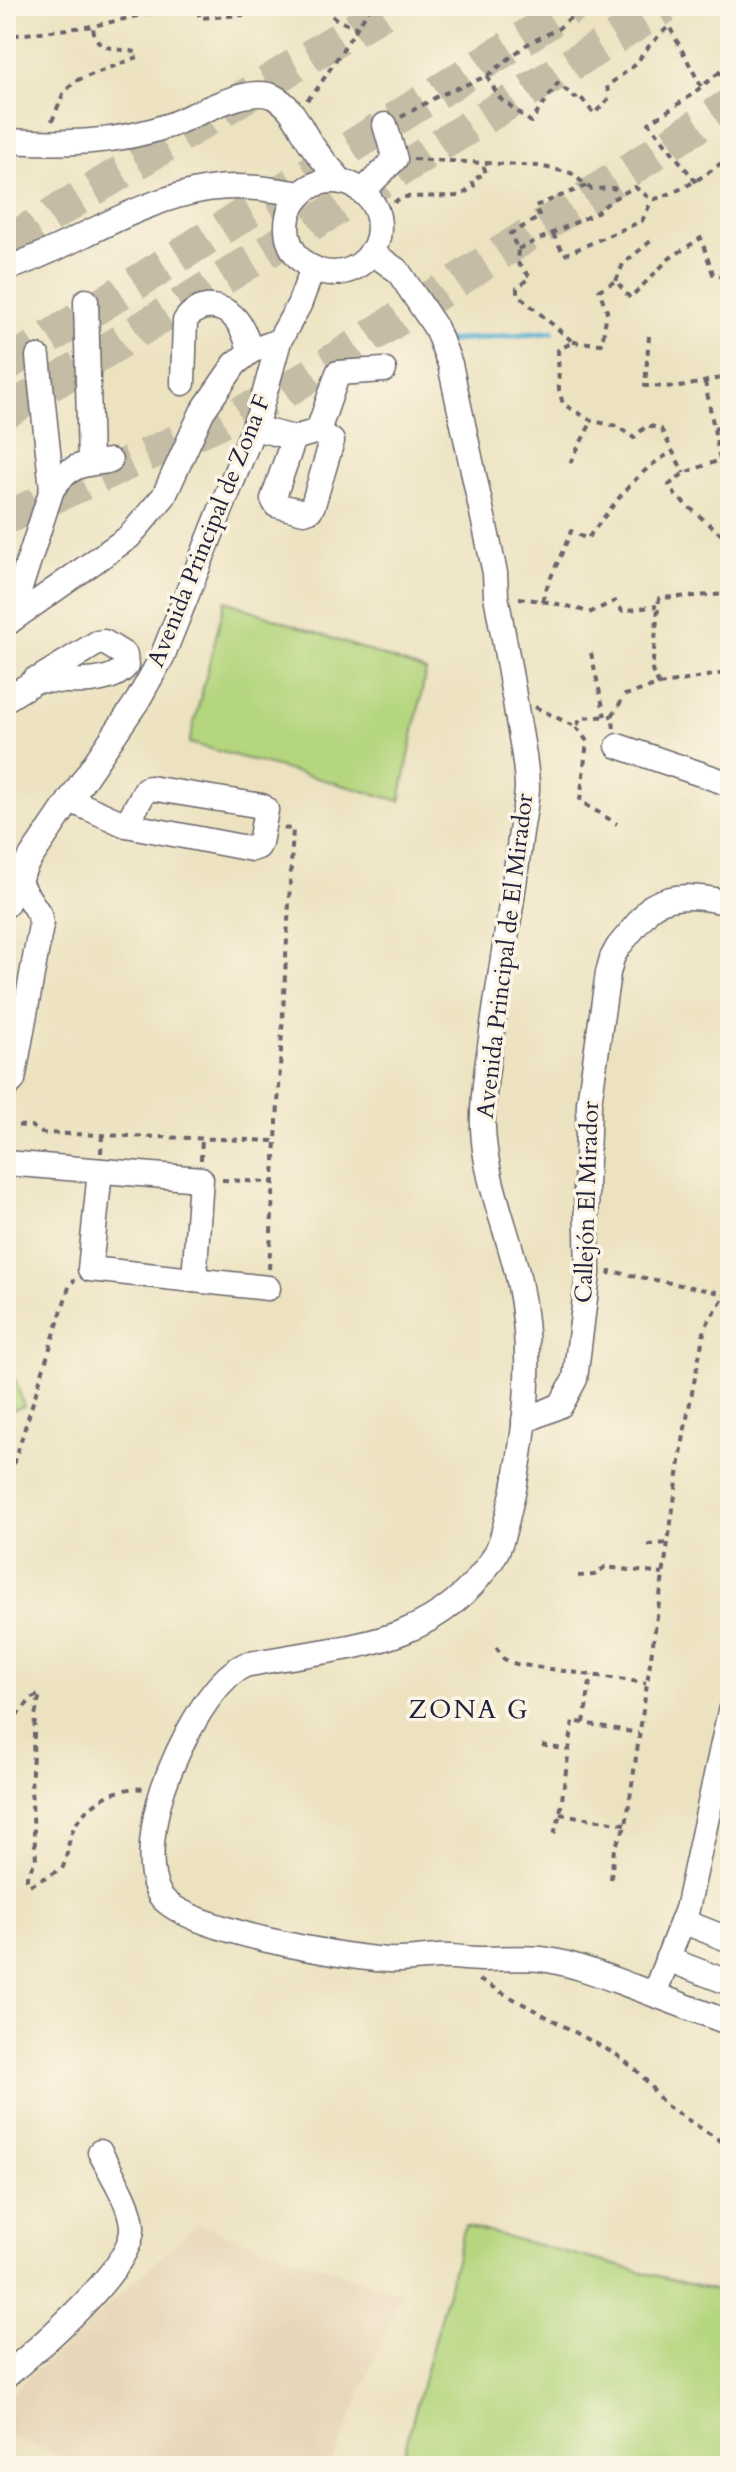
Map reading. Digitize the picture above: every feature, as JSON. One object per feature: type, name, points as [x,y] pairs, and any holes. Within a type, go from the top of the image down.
[{"type":"street","points":[[6,141],[110,140],[145,133],[255,94],[271,95],[294,115],[312,147],[352,187],[375,210],[378,220],[376,242],[371,252],[355,267],[334,273],[313,268],[296,254],[287,234],[289,212],[301,194],[320,183],[352,187],[395,159],[385,125]]},
{"type":"street","points":[[6,269],[143,209],[190,192],[232,187],[301,194]]},
{"type":"street","name":"Avenida Principal de El Mirador","points":[[371,252],[398,271],[436,328],[450,364],[495,573],[496,596],[523,748],[527,789],[514,897],[493,1022],[483,1127],[495,1198],[512,1251],[525,1312],[524,1421],[501,1544],[490,1562],[458,1598],[418,1627],[396,1636],[339,1650],[267,1660],[233,1670],[212,1694],[180,1749],[162,1792],[154,1824],[154,1880],[160,1895],[170,1907],[188,1916],[266,1939],[356,1957],[391,1960],[443,1957],[541,1959],[597,1973],[730,2023]]},
{"type":"street","name":"Avenida Principal de Zona F","points":[[6,905],[70,800],[138,700],[162,657],[254,428],[279,341],[299,305],[313,268]]},
{"type":"street","points":[[8,623],[52,489],[63,473],[100,462],[86,301]]},
{"type":"street","points":[[183,383],[185,321],[197,308],[211,306],[226,310],[239,322],[251,351]]},
{"type":"street","points":[[8,623],[104,558],[129,537],[148,517],[173,480],[202,412],[235,364],[251,351],[279,341]]},
{"type":"street","points":[[38,357],[52,489]]},
{"type":"street","points":[[318,431],[338,373],[384,370]]},
{"type":"street","points":[[254,428],[294,438],[318,431],[330,439],[331,448],[313,505],[304,512],[276,505],[273,499],[294,438]]},
{"type":"street","points":[[6,699],[34,680]]},
{"type":"street","points":[[618,746],[730,784]]},
{"type":"street","points":[[70,800],[126,825],[252,849],[258,847],[266,810],[262,806],[153,788],[146,789],[126,825]]},
{"type":"street","points":[[6,1087],[13,1080],[41,925],[39,914],[18,882]]},
{"type":"street","name":"Callejón El Mirador","points":[[524,1421],[561,1405],[575,1379],[587,1299],[587,1125],[612,958],[651,907],[660,902],[685,897],[730,903]]},
{"type":"street","points":[[6,1163],[201,1179],[194,1280]]},
{"type":"street","points":[[100,1171],[90,1269],[268,1288]]},
{"type":"street","points":[[654,1994],[682,1921],[730,1711]]},
{"type":"street","points":[[682,1921],[730,1940]]},
{"type":"street","points":[[667,1959],[730,1983]]},
{"type":"street","points":[[6,2376],[61,2328],[127,2249],[132,2225],[129,2212],[100,2152]]},
{"type":"path","points":[[6,30],[8,36],[93,26],[182,6]]},
{"type":"path","points":[[212,6],[199,13],[199,18],[243,15],[273,6]]},
{"type":"path","points":[[325,6],[328,13],[339,21],[356,27]]},
{"type":"path","points":[[294,115],[317,89],[371,6]]},
{"type":"path","points":[[385,125],[440,95],[487,76],[526,45],[559,28],[583,6]]},
{"type":"path","points":[[46,143],[63,94],[75,81],[138,57],[136,52],[99,45],[93,38],[93,26]]},
{"type":"path","points":[[487,76],[499,97],[531,122],[558,83],[575,98],[579,95],[594,114],[609,98],[607,86],[634,66],[669,26],[701,86]]},
{"type":"path","points":[[696,182],[649,123],[730,64]]},
{"type":"path","points":[[718,71],[730,85]]},
{"type":"path","points":[[553,234],[564,255],[642,221],[652,200],[706,177],[730,156]]},
{"type":"path","points":[[395,159],[539,166],[571,173],[591,189],[614,188],[619,195]]},
{"type":"path","points":[[378,220],[401,197],[460,196],[474,186],[472,180],[486,173],[482,162]]},
{"type":"path","points":[[573,342],[517,294],[517,288],[530,277],[517,262],[518,249],[510,234],[540,217],[535,206],[586,186]]},
{"type":"path","points":[[518,249],[596,213],[635,187],[652,200]]},
{"type":"path","points":[[616,281],[630,298],[670,258],[701,238],[713,274],[730,279]]},
{"type":"path","points":[[652,240],[623,264],[616,281],[599,290],[607,311],[602,344],[573,342],[558,350],[559,390],[563,404],[592,421],[617,426],[634,438],[647,425],[661,429],[684,473]]},
{"type":"path","points":[[649,336],[645,386],[680,387],[730,376]]},
{"type":"path","points":[[705,382],[720,460],[684,473],[669,485],[676,496],[730,542]]},
{"type":"path","points":[[570,463],[592,421]]},
{"type":"path","points":[[714,429],[730,425]]},
{"type":"path","points":[[542,601],[551,572],[571,531],[587,539],[633,480],[656,460],[673,452]]},
{"type":"path","points":[[659,685],[652,671],[659,598],[730,594]]},
{"type":"path","points":[[496,596],[542,601],[589,613],[615,601],[622,611],[657,606]]},
{"type":"path","points":[[730,649],[724,673],[730,708]]},
{"type":"path","points":[[591,653],[605,716]]},
{"type":"path","points":[[576,727],[581,718],[612,716],[625,695],[724,673]]},
{"type":"path","points":[[516,706],[536,707],[576,727],[587,741],[580,801],[617,824]]},
{"type":"path","points":[[264,827],[293,829],[268,1288]]},
{"type":"path","points":[[6,1125],[31,1126],[42,1133],[277,1141]]},
{"type":"path","points":[[201,1179],[274,1182]]},
{"type":"path","points":[[611,1879],[614,1849],[626,1825],[685,1428],[705,1327],[726,1294],[730,1268]]},
{"type":"path","points":[[6,1473],[12,1469],[70,1284],[90,1269]]},
{"type":"path","points":[[587,1299],[606,1288],[610,1271],[726,1294]]},
{"type":"path","points":[[648,1545],[667,1543]]},
{"type":"path","points":[[578,1576],[594,1575],[605,1567],[663,1574]]},
{"type":"path","points":[[496,1647],[504,1659],[516,1664],[646,1683]]},
{"type":"path","points":[[584,1723],[591,1675]]},
{"type":"path","points":[[6,1722],[15,1719],[33,1697],[40,1694],[35,1716],[31,1790],[36,1859],[27,1876],[30,1885],[62,1869],[72,1830],[97,1802],[133,1788],[162,1792]]},
{"type":"path","points":[[554,1834],[560,1814],[573,1721],[638,1733]]},
{"type":"path","points":[[542,1745],[568,1750]]},
{"type":"path","points":[[560,1814],[626,1825]]},
{"type":"path","points":[[476,1978],[617,2055],[641,2074],[665,2105],[730,2147]]},
{"type":"shaded area","points":[[197,2224],[401,2293],[331,2466],[91,2466],[6,2436],[6,2398]]},
{"type":"green space","points":[[225,601],[426,671],[400,801],[189,743]]},
{"type":"green space","points":[[9,1363],[24,1406],[6,1412],[6,1364]]},
{"type":"green space","points":[[465,2226],[720,2292],[730,2301],[728,2466],[400,2466]]},
{"type":"waterway","points":[[448,341],[552,332]]},
{"type":"tunnel","points":[[6,243],[392,6]]},
{"type":"tunnel","points":[[6,365],[574,6]]},
{"type":"tunnel","points":[[6,412],[666,6]]},
{"type":"tunnel","points":[[6,518],[278,396],[730,105]]},
{"type":"district","name":"ZONA G","points":[[469,1709]]}]
